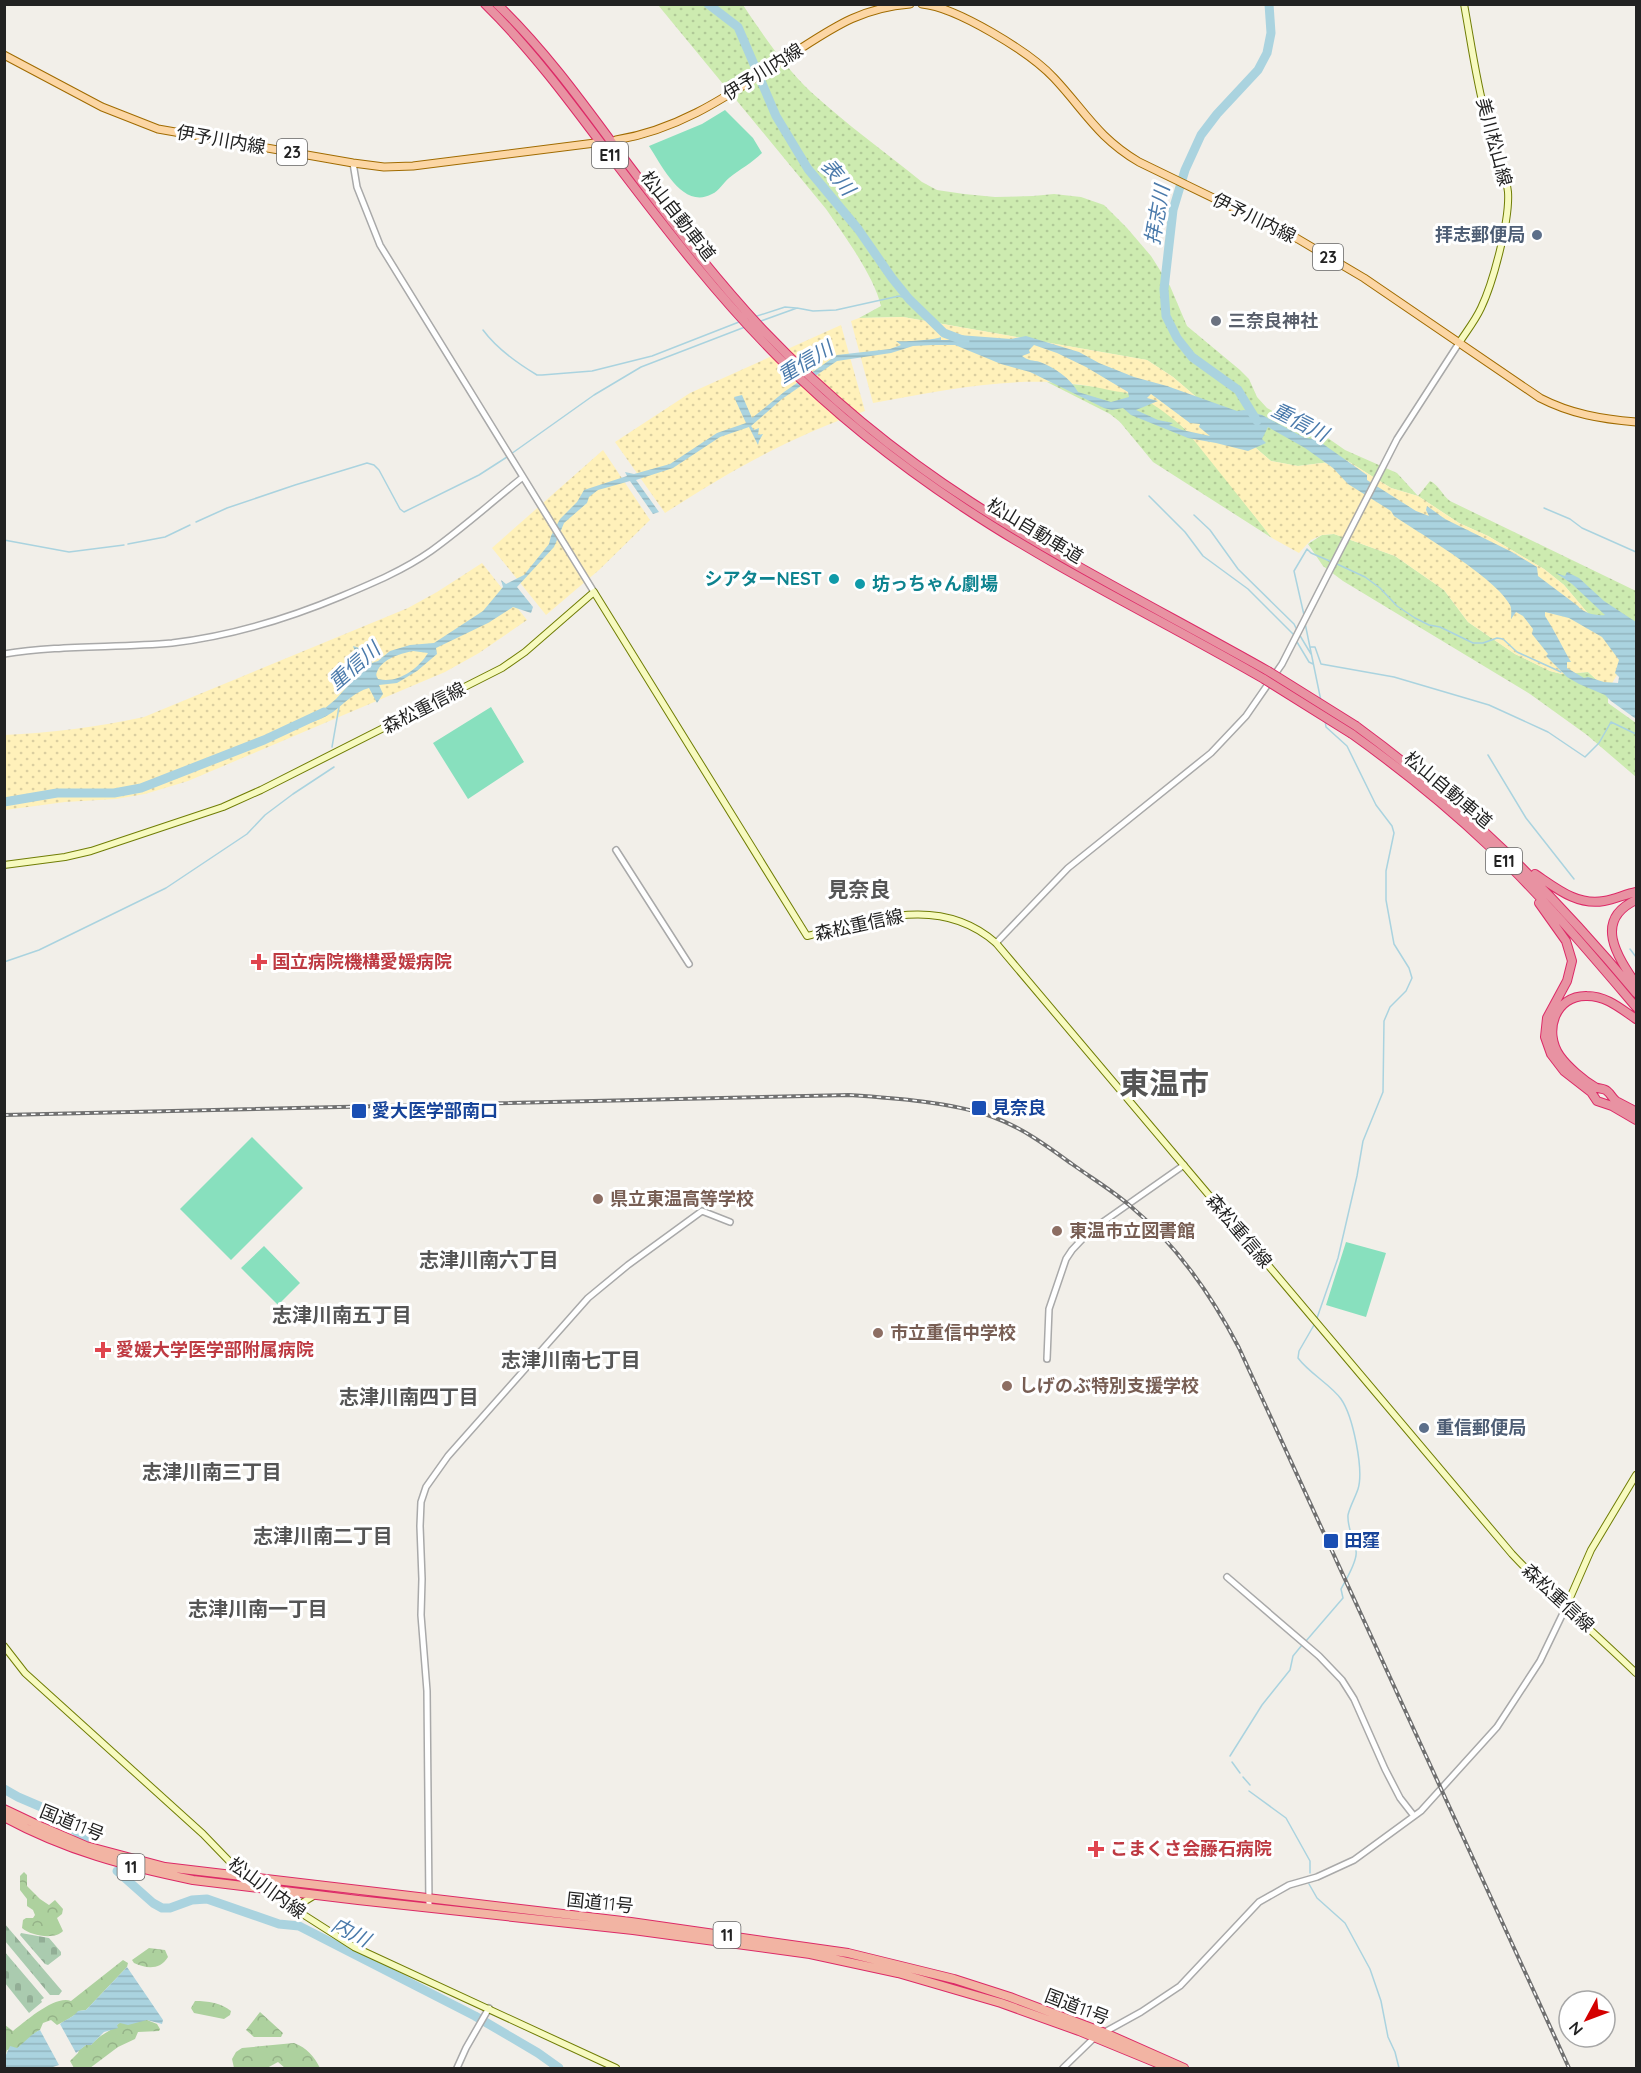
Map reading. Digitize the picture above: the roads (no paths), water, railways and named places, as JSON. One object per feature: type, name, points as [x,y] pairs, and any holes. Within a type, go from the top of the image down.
[{"type":"highway","name":"松山自動車道","points":[[485,4],[567,98],[681,247],[735,306],[856,417],[967,505],[1050,560],[1266,675],[1354,730],[1521,871],[1636,993]]},
{"type":"highway","name":"松山自動車道","points":[[497,4],[574,92],[735,306]]},
{"type":"highway","name":"松山自動車道","points":[[1521,871],[1636,1007]]},
{"type":"highway","points":[[1521,871],[1586,902],[1605,901],[1636,892]]},
{"type":"highway","points":[[1521,871],[1570,952],[1571,970],[1568,981],[1550,1012],[1545,1028],[1545,1037],[1551,1054],[1564,1071],[1591,1092],[1597,1101],[1612,1106],[1636,1120]]},
{"type":"highway","points":[[1636,900],[1618,913],[1612,929],[1614,949],[1636,984]]},
{"type":"highway","points":[[1636,1019],[1616,1004],[1603,999],[1577,997],[1559,1009],[1551,1029],[1555,1047],[1568,1065],[1597,1088],[1607,1090],[1615,1100],[1636,1112]]},
{"type":"highway","name":"国道11号","points":[[4,1809],[98,1850],[165,1867],[718,1940],[821,1956],[876,1968],[968,1992],[1055,2022],[1169,2068]]},
{"type":"highway","name":"国道11号","points":[[4,1817],[93,1856],[143,1870],[193,1880],[316,1894],[430,1902],[684,1928],[848,1953],[954,1979],[1010,1997],[1105,2033],[1184,2068]]},
{"type":"main road","name":"伊予川内線","points":[[616,140],[638,136],[680,122],[728,95],[851,18],[883,8],[910,4]]},
{"type":"main road","name":"伊予川内線","points":[[922,4],[954,13],[1034,60],[1054,78],[1107,140],[1139,162],[1312,247],[1364,278],[1540,398],[1557,407],[1594,418],[1636,422]]},
{"type":"main road","name":"美川松山線","points":[[1459,343],[1484,300],[1506,225],[1508,207],[1504,175],[1476,75],[1464,4]]},
{"type":"main road","name":"伊予川内線","points":[[4,55],[102,107],[158,129],[353,163],[384,167],[413,166],[595,143]]},
{"type":"main road","name":"森松重信線","points":[[4,865],[92,851],[242,799],[502,668],[525,652],[594,592],[807,936],[884,917],[918,913],[950,918],[980,931],[996,943],[1501,1541],[1533,1577],[1636,1673]]},
{"type":"main road","points":[[1566,1607],[1591,1550],[1636,1475]]},
{"type":"main road","name":"松山川内線","points":[[4,1646],[25,1673],[203,1834],[227,1860],[304,1916],[354,1947],[616,2068]]},
{"type":"main road","points":[[215,1874],[225,1869],[227,1860]]},
{"type":"main road","points":[[304,1916],[302,1903],[316,1894]]},
{"type":"street","points":[[353,163],[357,187],[380,245],[594,592]]},
{"type":"street","points":[[996,943],[1068,868],[1190,771],[1235,731],[1282,664],[1386,461],[1416,408],[1459,343]]},
{"type":"street","points":[[4,654],[81,646],[183,641],[234,633],[287,618],[365,586],[429,552],[523,477]]},
{"type":"street","points":[[616,850],[689,964]]},
{"type":"street","points":[[1047,1359],[1049,1309],[1063,1267],[1072,1250],[1090,1232],[1184,1165]]},
{"type":"street","points":[[430,1902],[427,1691],[421,1615],[420,1526],[421,1502],[426,1487],[448,1456],[588,1298],[628,1265],[702,1211],[730,1222]]},
{"type":"street","points":[[1227,1577],[1319,1656],[1342,1680],[1354,1699],[1400,1798],[1414,1816]]},
{"type":"street","points":[[1063,2068],[1094,2038],[1180,1986],[1259,1902],[1289,1885],[1317,1877],[1354,1860],[1414,1816],[1494,1731],[1540,1661],[1566,1607]]},
{"type":"street","points":[[457,2068],[489,2008]]},
{"type":"water","points":[[959,335],[1011,339],[1026,336],[1079,352],[1134,377],[1237,411],[1244,410],[1262,415],[1305,438],[1316,439],[1367,475],[1367,480],[1416,511],[1429,516],[1427,506],[1445,519],[1512,552],[1537,567],[1538,576],[1583,610],[1605,615],[1572,584],[1556,573],[1565,576],[1567,572],[1579,578],[1604,601],[1636,622],[1636,719],[1605,695],[1567,677],[1546,656],[1548,654],[1532,634],[1533,629],[1523,616],[1516,612],[1511,619],[1511,607],[1502,594],[1475,570],[1348,484],[1333,468],[1305,448],[1268,427],[1262,439],[1266,443],[1248,451],[1188,438],[1131,415],[1123,408],[1112,410],[1104,408],[1030,372],[1001,364],[955,345],[932,345],[913,346],[891,353],[837,361],[782,399],[751,426],[754,430],[759,428],[758,435],[763,434],[758,445],[749,427],[720,437],[673,468],[636,480],[659,512],[653,514],[630,481],[598,490],[564,523],[554,547],[517,587],[533,607],[531,613],[513,607],[488,623],[436,648],[437,654],[417,671],[397,683],[379,685],[383,694],[377,703],[369,688],[354,695],[330,714],[306,724],[336,699],[354,679],[352,678],[359,663],[353,646],[370,654],[372,663],[390,651],[410,645],[434,643],[483,611],[503,587],[501,580],[506,584],[524,575],[549,544],[560,519],[577,502],[584,490],[627,476],[625,472],[634,474],[670,464],[717,433],[746,423],[734,397],[742,395],[752,418],[784,392],[837,355],[890,349],[901,345],[896,341],[919,341],[941,337],[941,340],[949,340]],"holes":[[[1034,345],[1057,353],[1128,392],[1129,397],[1111,402],[1078,392],[1067,378],[1056,370],[1022,356],[1030,353],[1029,350]],[[1151,394],[1190,423],[1200,424],[1199,427],[1210,436],[1182,430],[1169,425],[1173,423],[1158,420],[1136,410],[1158,401],[1147,398]],[[1545,612],[1569,618],[1602,637],[1619,660],[1615,673],[1619,677],[1618,683],[1584,678],[1567,668],[1567,662],[1571,662],[1545,616]],[[413,651],[428,653],[419,665],[407,674],[393,679],[378,679],[376,675],[378,669],[386,661]]]},
{"type":"water","points":[[127,1967],[163,2020],[162,2024],[147,2020],[128,2025],[120,2023],[117,2025],[118,2028],[104,2032],[91,2045],[86,2045],[76,2053],[60,2024],[78,2011],[86,2010]]},
{"type":"water","points":[[40,2030],[59,2065],[50,2068],[5,2068],[5,2057],[10,2046],[17,2048]]},
{"type":"waterway","name":"表川","points":[[708,4],[738,27],[776,116],[808,169],[858,229],[909,299],[944,333],[965,341]]},
{"type":"waterway","name":"拝志川","points":[[1257,421],[1238,390],[1192,357],[1177,338],[1166,316],[1164,289],[1173,210],[1185,170],[1201,135],[1217,114],[1258,70],[1267,53],[1271,33],[1269,4]]},
{"type":"waterway","points":[[761,321],[797,308],[813,311],[836,310],[899,296],[909,299]]},
{"type":"waterway","points":[[754,317],[785,307],[796,308]]},
{"type":"waterway","points":[[483,330],[522,366],[537,375],[542,375],[592,371],[652,356],[739,322]]},
{"type":"waterway","points":[[511,454],[594,395],[641,367],[745,327]]},
{"type":"waterway","points":[[196,522],[227,508],[367,463],[379,470],[400,509],[404,512],[479,475],[507,457]]},
{"type":"waterway","points":[[1149,496],[1185,532],[1203,556],[1248,589],[1294,635]]},
{"type":"waterway","points":[[1544,508],[1636,552]]},
{"type":"waterway","points":[[1194,515],[1210,530],[1238,569],[1294,624],[1297,630]]},
{"type":"waterway","points":[[128,544],[165,537],[190,525]]},
{"type":"waterway","points":[[4,540],[69,552],[124,545]]},
{"type":"waterway","points":[[1304,615],[1294,571],[1307,549],[1332,562]]},
{"type":"waterway","points":[[1337,564],[1365,577],[1380,588],[1397,606],[1429,625],[1440,627],[1473,643],[1503,639],[1517,652],[1561,672]]},
{"type":"waterway","points":[[1305,623],[1321,701]]},
{"type":"waterway","points":[[1299,634],[1311,654]]},
{"type":"waterway","points":[[1297,642],[1309,662],[1313,664]]},
{"type":"waterway","points":[[1311,647],[1315,647],[1321,664],[1394,677],[1489,705],[1548,732],[1585,757],[1599,743],[1611,722],[1636,734]]},
{"type":"waterway","points":[[332,747],[339,707]]},
{"type":"waterway","name":"重信川","points":[[4,802],[57,793],[114,793],[141,788],[264,740],[324,712]]},
{"type":"waterway","points":[[1317,1318],[1338,1258],[1363,1141],[1383,1092],[1384,1021],[1390,1007],[1406,991],[1412,978],[1409,968],[1394,944],[1386,900],[1386,871],[1394,833],[1392,826],[1376,805],[1347,746],[1326,727],[1325,720]]},
{"type":"waterway","points":[[1488,755],[1526,818],[1574,879]]},
{"type":"waterway","points":[[4,962],[39,950],[166,888],[247,834],[265,815],[334,767]]},
{"type":"waterway","points":[[1630,949],[1636,957]]},
{"type":"waterway","points":[[1306,1641],[1343,1598],[1341,1589],[1356,1555],[1348,1515],[1358,1489],[1360,1469],[1350,1418],[1341,1399],[1298,1358],[1299,1351],[1314,1325]]},
{"type":"waterway","points":[[1230,1756],[1262,1705],[1290,1670],[1293,1656],[1302,1645]]},
{"type":"waterway","points":[[1232,1762],[1240,1773]]},
{"type":"waterway","points":[[1243,1777],[1250,1785]]},
{"type":"waterway","name":"内川","points":[[4,1789],[53,1812],[85,1839]]},
{"type":"waterway","points":[[1249,1791],[1286,1818],[1310,1861],[1310,1873]]},
{"type":"waterway","name":"内川","points":[[117,1871],[153,1903],[162,1908],[170,1908],[192,1900],[207,1899],[279,1924],[299,1926],[475,2016],[559,2068]]},
{"type":"waterway","points":[[1309,1884],[1317,1898],[1345,1923],[1370,1969],[1381,2001],[1388,2037],[1399,2068]]},
{"type":"railway","points":[[4,1115],[849,1095],[941,1104],[977,1112],[1014,1126],[1034,1138],[1114,1193],[1145,1219],[1191,1270],[1228,1328],[1569,2068]]},
{"type":"place","name":"拝志郵便局","points":[[1537,235]]},
{"type":"place","name":"三奈良神社","points":[[1216,321]]},
{"type":"place","name":"シアターNEST","points":[[834,579]]},
{"type":"place","name":"坊っちゃん劇場","points":[[860,584]]},
{"type":"place","name":"国立病院機構愛媛病院","points":[[259,962]]},
{"type":"place","name":"見奈良","points":[[979,1108]]},
{"type":"place","name":"愛大医学部南口","points":[[359,1111]]},
{"type":"place","name":"県立東温高等学校","points":[[598,1199]]},
{"type":"place","name":"東温市立図書館","points":[[1057,1231]]},
{"type":"place","name":"市立重信中学校","points":[[878,1333]]},
{"type":"place","name":"愛媛大学医学部附属病院","points":[[103,1350]]},
{"type":"place","name":"しげのぶ特別支援学校","points":[[1007,1386]]},
{"type":"place","name":"重信郵便局","points":[[1424,1428]]},
{"type":"place","name":"田窪","points":[[1331,1541]]},
{"type":"place","name":"こまくさ会藤石病院","points":[[1096,1849]]},
{"type":"district","name":"見奈良","points":[[859,890]]},
{"type":"district","name":"東温市","points":[[1164,1084]]},
{"type":"district","name":"志津川南六丁目","points":[[489,1260]]},
{"type":"district","name":"志津川南五丁目","points":[[342,1315]]},
{"type":"district","name":"志津川南七丁目","points":[[571,1360]]},
{"type":"district","name":"志津川南四丁目","points":[[409,1397]]},
{"type":"district","name":"志津川南三丁目","points":[[212,1472]]},
{"type":"district","name":"志津川南二丁目","points":[[323,1536]]},
{"type":"district","name":"志津川南一丁目","points":[[258,1609]]}]
